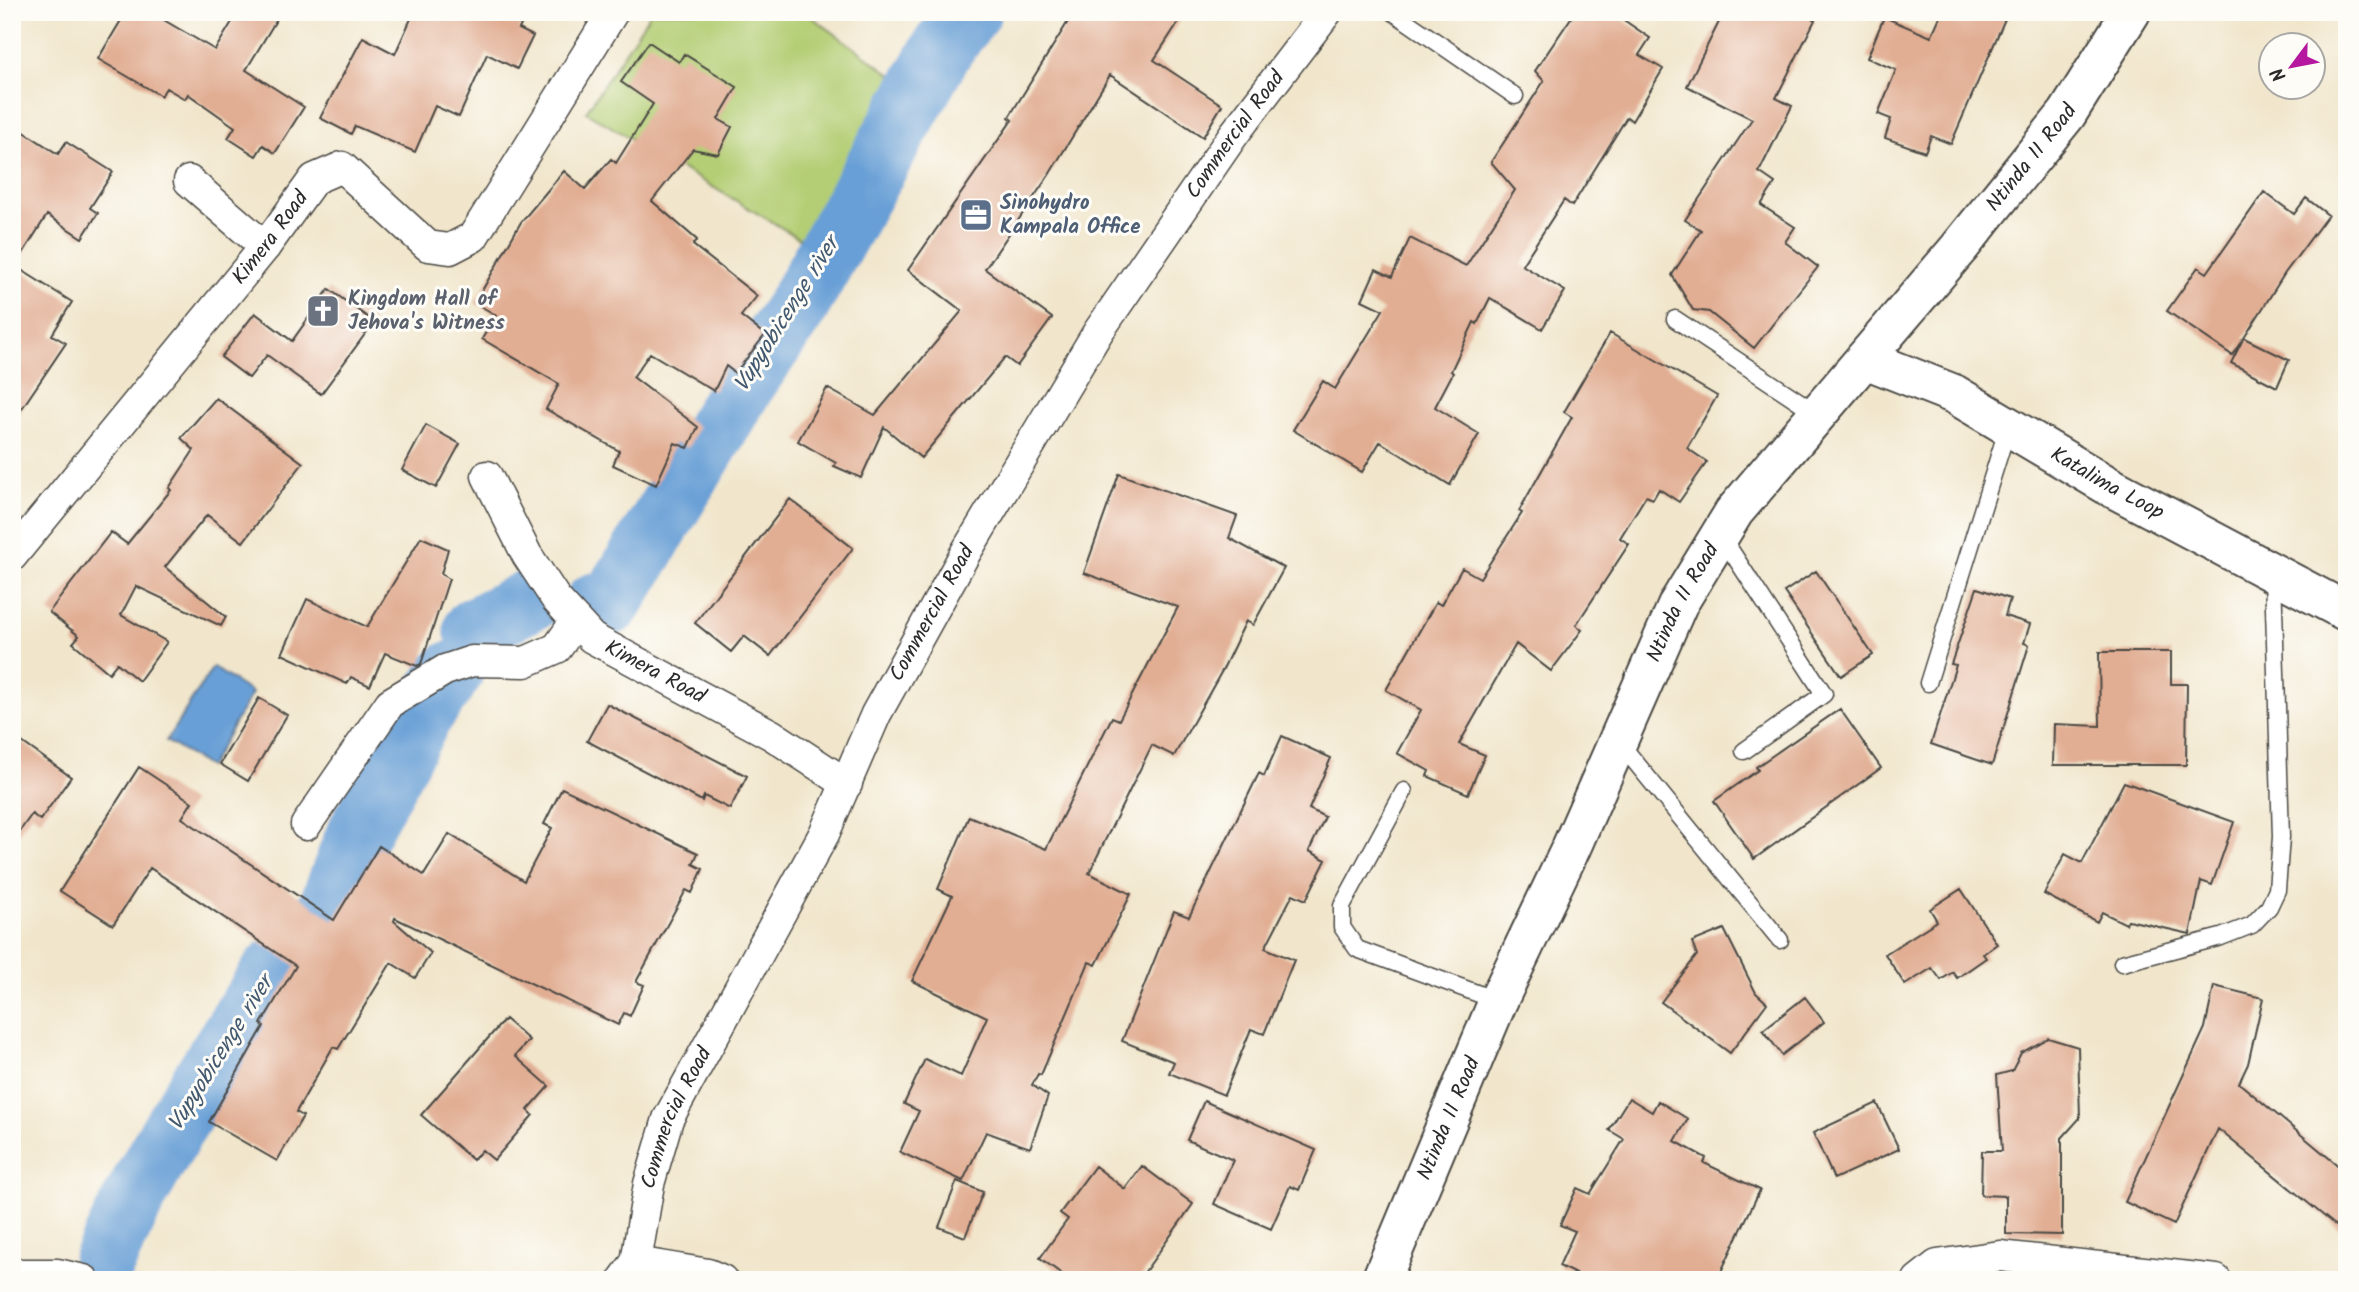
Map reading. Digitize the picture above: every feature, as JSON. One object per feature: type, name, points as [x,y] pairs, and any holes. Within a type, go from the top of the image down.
[{"type":"street","name":"Kimera Road","points":[[12,556],[265,247],[314,179],[342,167],[428,246],[450,249],[473,237],[613,12]]},
{"type":"street","name":"Commercial Road","points":[[722,1280],[708,1274],[629,1271],[649,1184],[668,1119],[824,834],[876,714],[965,552],[1098,332],[1234,134],[1327,12]]},
{"type":"street","name":"Ntinda II Road","points":[[1381,1280],[1498,1001],[1678,604],[1734,512],[1865,359],[2067,114],[2131,12]]},
{"type":"street","points":[[189,181],[265,247]]},
{"type":"street","name":"Katalima Loop","points":[[1865,359],[1954,394],[2107,485],[2273,572],[2344,605]]},
{"type":"street","name":"Kimera Road","points":[[487,476],[527,555],[556,599],[592,638],[772,734],[847,784]]},
{"type":"street","points":[[306,825],[390,702],[445,670],[472,661],[525,662],[556,648],[576,621]]},
{"type":"street","points":[[1918,1280],[1937,1265],[2000,1256],[2216,1280]]},
{"type":"street","points":[[12,1274],[58,1274],[84,1280]]},
{"type":"lane","points":[[1393,12],[1515,96]]},
{"type":"lane","points":[[1675,318],[1818,414]]},
{"type":"lane","points":[[1928,683],[2008,426]]},
{"type":"lane","points":[[1721,534],[1824,694],[1744,751]]},
{"type":"lane","points":[[2122,962],[2221,937],[2252,925],[2269,907],[2277,890],[2281,836],[2273,572]]},
{"type":"lane","points":[[1618,740],[1780,940]]},
{"type":"lane","points":[[1404,791],[1342,906],[1342,926],[1357,949],[1498,1001]]},
{"type":"green space","points":[[651,12],[805,12],[896,78],[804,241],[586,112]]},
{"type":"water","points":[[213,667],[252,693],[209,767],[166,741]]},
{"type":"building","points":[[126,12],[150,12],[215,50],[238,12],[281,12],[246,70],[304,107],[275,153],[263,145],[256,156],[228,138],[235,127],[188,94],[185,99],[166,88],[161,96],[98,59]]},
{"type":"building","points":[[414,12],[527,12],[519,29],[533,36],[517,69],[487,54],[459,117],[435,106],[415,152],[355,126],[351,134],[320,118],[363,37],[395,54]]},
{"type":"building","points":[[1074,12],[1185,12],[1154,60],[1222,105],[1203,137],[1110,75],[1049,175],[985,269],[1052,318],[1017,366],[1005,357],[921,458],[884,427],[861,478],[834,466],[836,463],[798,441],[827,388],[875,415],[962,311],[908,270],[1012,120],[1009,117]]},
{"type":"building","points":[[1575,12],[1612,12],[1650,38],[1639,55],[1663,69],[1632,121],[1627,117],[1572,206],[1564,200],[1522,265],[1565,291],[1542,329],[1490,298],[1477,324],[1474,322],[1451,371],[1453,373],[1435,407],[1479,434],[1450,485],[1380,442],[1362,472],[1293,430],[1323,381],[1335,389],[1383,310],[1362,300],[1376,269],[1392,277],[1410,238],[1466,266],[1515,190],[1491,162],[1544,81],[1535,71]]},
{"type":"building","points":[[1724,12],[1800,12],[1815,20],[1776,98],[1792,106],[1759,172],[1775,183],[1761,205],[1795,227],[1785,242],[1818,267],[1754,348],[1709,312],[1693,310],[1672,275],[1701,230],[1685,220],[1752,119],[1687,86]]},
{"type":"building","points":[[1942,12],[2008,12],[1951,144],[1931,136],[1925,152],[1885,138],[1891,119],[1878,114],[1896,70],[1867,58],[1884,17],[1931,37]]},
{"type":"building","points":[[649,42],[679,62],[684,54],[737,87],[718,119],[732,127],[718,154],[693,149],[652,201],[697,240],[693,245],[757,296],[741,316],[765,335],[735,373],[726,366],[714,391],[650,353],[633,377],[698,427],[688,448],[675,443],[656,485],[613,465],[619,451],[546,409],[559,384],[482,339],[496,315],[475,303],[521,222],[564,171],[585,189],[611,159],[616,163],[653,104],[621,82]]},
{"type":"building","points":[[12,124],[58,154],[66,142],[113,172],[90,208],[98,213],[82,238],[47,215],[15,266],[72,302],[52,335],[66,343],[12,423]]},
{"type":"building","points":[[2264,192],[2294,214],[2306,198],[2328,215],[2285,273],[2244,338],[2289,360],[2277,387],[2231,363],[2243,339],[2232,355],[2167,311],[2198,267],[2207,273]]},
{"type":"building","points":[[329,289],[374,322],[321,394],[267,355],[249,378],[221,357],[255,313],[292,341]]},
{"type":"building","points":[[1610,333],[1717,396],[1687,448],[1707,462],[1679,502],[1659,489],[1653,499],[1646,496],[1620,538],[1629,544],[1576,625],[1582,630],[1551,671],[1516,644],[1459,744],[1485,755],[1468,794],[1427,776],[1429,771],[1397,753],[1421,710],[1386,690],[1436,602],[1441,605],[1462,568],[1480,578],[1522,513],[1519,511],[1572,417],[1564,412]]},
{"type":"building","points":[[216,398],[303,463],[243,542],[207,515],[165,567],[226,617],[221,626],[136,586],[121,615],[167,642],[139,681],[117,663],[109,673],[73,643],[79,636],[49,612],[111,532],[127,544],[171,490],[169,488],[194,450],[181,438]]},
{"type":"building","points":[[426,425],[460,444],[436,488],[402,470]]},
{"type":"building","points":[[1119,474],[1237,516],[1229,538],[1284,568],[1253,625],[1246,621],[1223,669],[1174,756],[1152,745],[1089,873],[1131,894],[1096,965],[1089,962],[1041,1075],[1038,1074],[1032,1085],[1048,1096],[1030,1148],[986,1132],[963,1181],[900,1152],[919,1111],[904,1104],[925,1059],[961,1076],[987,1017],[912,981],[952,896],[938,889],[969,816],[1046,849],[1112,717],[1119,720],[1178,607],[1084,573]]},
{"type":"building","points":[[790,499],[853,548],[770,656],[744,636],[731,652],[695,623]]},
{"type":"building","points":[[421,537],[448,549],[441,574],[449,579],[421,664],[417,666],[385,653],[370,686],[351,677],[347,684],[282,654],[307,599],[367,627]]},
{"type":"building","points":[[1816,571],[1873,655],[1841,676],[1784,592]]},
{"type":"building","points":[[1977,588],[2010,599],[2005,616],[2030,624],[2024,643],[2029,645],[1992,765],[1931,744],[1956,665],[1951,664]]},
{"type":"building","points":[[2099,652],[2171,652],[2171,684],[2187,684],[2186,765],[2053,765],[2054,724],[2100,726]]},
{"type":"building","points":[[259,698],[287,715],[248,781],[220,764]]},
{"type":"building","points":[[607,704],[747,776],[730,809],[704,796],[702,801],[587,741]]},
{"type":"building","points":[[1840,709],[1881,768],[1754,859],[1714,801],[1758,770],[1756,767]]},
{"type":"building","points":[[12,735],[71,777],[40,820],[32,814],[12,842]]},
{"type":"building","points":[[1282,736],[1331,758],[1309,809],[1325,817],[1309,851],[1326,860],[1306,900],[1293,894],[1265,948],[1294,960],[1264,1034],[1251,1029],[1224,1095],[1169,1073],[1174,1062],[1122,1041],[1174,911],[1189,917],[1259,773],[1264,776]]},
{"type":"building","points":[[139,767],[192,802],[182,818],[334,920],[379,846],[424,875],[449,834],[524,881],[552,828],[544,824],[562,788],[698,853],[693,864],[703,869],[692,893],[686,890],[636,982],[644,985],[630,1016],[624,1013],[618,1025],[395,918],[394,921],[431,953],[415,978],[391,963],[338,1049],[333,1047],[296,1112],[303,1116],[277,1161],[209,1122],[264,1026],[261,1024],[296,966],[150,868],[113,925],[60,891]]},
{"type":"building","points":[[2124,782],[2234,822],[2212,885],[2201,881],[2190,934],[2128,920],[2126,924],[2102,912],[2097,922],[2044,894],[2065,854],[2082,863]]},
{"type":"building","points":[[1961,889],[1997,944],[1983,954],[1986,958],[1957,978],[1953,972],[1941,980],[1932,968],[1905,985],[1885,954],[1937,921],[1930,909]]},
{"type":"building","points":[[1724,929],[1756,993],[1767,1003],[1730,1053],[1661,1002],[1697,955],[1692,942]]},
{"type":"building","points":[[2214,986],[2263,998],[2248,1064],[2239,1083],[2347,1173],[2347,1235],[2218,1129],[2174,1225],[2125,1202],[2205,1028]]},
{"type":"building","points":[[1805,997],[1824,1022],[1782,1055],[1763,1030]]},
{"type":"building","points":[[505,1019],[529,1040],[515,1056],[549,1086],[528,1110],[533,1115],[494,1160],[482,1150],[473,1160],[421,1115]]},
{"type":"building","points":[[2048,1038],[2078,1047],[2080,1118],[2062,1138],[2062,1235],[2006,1234],[2006,1196],[1981,1195],[1982,1151],[2002,1151],[1997,1075],[2012,1071],[2021,1053]]},
{"type":"building","points":[[1629,1098],[1652,1112],[1658,1101],[1688,1119],[1675,1141],[1706,1158],[1704,1163],[1760,1190],[1717,1280],[1588,1280],[1559,1266],[1575,1231],[1560,1225],[1577,1188],[1590,1194],[1624,1139],[1609,1130]]},
{"type":"building","points":[[1204,1101],[1316,1150],[1299,1190],[1290,1186],[1271,1229],[1214,1204],[1233,1160],[1187,1140]]},
{"type":"building","points":[[1877,1103],[1899,1149],[1834,1179],[1813,1133]]},
{"type":"building","points":[[1095,1166],[1125,1189],[1142,1166],[1193,1204],[1139,1280],[1070,1280],[1040,1258],[1068,1219],[1060,1213]]},
{"type":"building","points":[[957,1181],[983,1192],[965,1237],[939,1227]]},
{"type":"waterway","name":"Vupyobicenge river","points":[[595,604],[610,604],[625,581],[742,387],[797,307],[944,46],[970,12]]},
{"type":"waterway","name":"Vupyobicenge river","points":[[475,628],[534,598]]},
{"type":"waterway","name":"Vupyobicenge river","points":[[103,1264],[140,1187],[205,1077],[274,970],[290,958],[329,909],[357,835],[421,716],[452,672]]},
{"type":"place","name":"Sinohydro Kampala Office","points":[[976,215]]},
{"type":"place","name":"Kingdom Hall of Jehova's Witness","points":[[323,311]]}]
